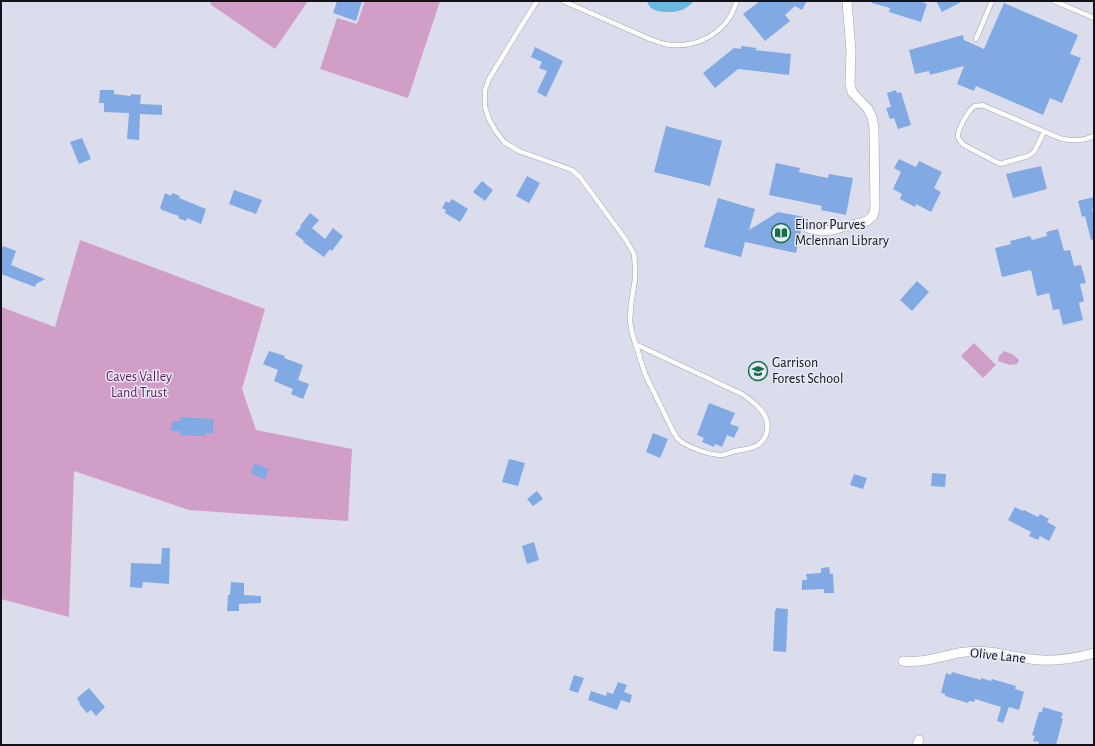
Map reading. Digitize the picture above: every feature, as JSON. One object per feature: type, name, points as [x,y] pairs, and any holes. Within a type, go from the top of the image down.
[{"type":"street","points":[[808,228],[822,231],[832,230],[867,221],[873,216],[875,208],[874,128],[872,116],[868,109],[852,92],[850,84],[851,51],[847,1]]},
{"type":"street","name":"Olive Lane","points":[[903,662],[945,657],[966,652],[982,651],[1031,659],[1055,661],[1094,653]]},
{"type":"lane","points":[[537,1],[489,79],[485,90],[485,107],[489,119],[504,142],[519,152],[572,170],[580,177],[626,240],[634,254],[635,265],[635,280],[630,321],[635,344],[645,374],[678,439],[690,446],[710,453],[722,455],[756,446],[766,436],[768,429],[767,421],[762,411],[751,400],[742,394],[635,344]]},
{"type":"lane","points":[[563,1],[650,39],[664,44],[678,45],[690,45],[712,36],[721,28],[730,16],[737,1]]},
{"type":"lane","points":[[976,39],[992,1]]},
{"type":"lane","points":[[1054,1],[1094,18]]},
{"type":"lane","points":[[1044,132],[1034,152],[1028,156],[1000,164],[964,145],[958,137],[968,113],[976,106],[982,106],[1062,139],[1074,141],[1084,140],[1094,136]]},
{"type":"green space","points":[[212,1],[308,1],[275,49],[210,4]]},
{"type":"green space","points":[[365,1],[440,1],[408,98],[320,69],[337,18],[357,24]]},
{"type":"green space","name":"Caves Valley Land Trust","points":[[80,240],[265,309],[242,389],[256,430],[352,449],[348,521],[189,510],[74,471],[69,617],[1,599],[1,307],[55,327]]},
{"type":"green space","points":[[974,343],[996,365],[983,378],[961,356]]},
{"type":"green space","points":[[1004,351],[1012,354],[1019,360],[1017,364],[1010,365],[998,361],[999,356]]},
{"type":"water","points":[[647,1],[694,1],[684,9],[662,12],[653,9]]},
{"type":"building","points":[[337,1],[362,1],[356,21],[333,13]]},
{"type":"building","points":[[760,1],[807,1],[802,10],[795,6],[785,15],[790,21],[765,41],[743,14]]},
{"type":"building","points":[[872,1],[919,1],[927,4],[921,22],[889,12],[890,8],[872,3]]},
{"type":"building","points":[[936,1],[963,1],[942,12]]},
{"type":"building","points":[[1004,3],[1078,35],[1070,54],[1081,58],[1062,103],[1050,98],[1043,115],[976,86],[974,91],[957,84],[964,66],[930,75],[929,71],[915,74],[909,50],[963,35],[964,40],[984,49]]},
{"type":"building","points":[[741,46],[757,48],[755,50],[791,54],[789,75],[738,69],[715,88],[703,73],[734,48],[741,49]]},
{"type":"building","points":[[535,47],[563,61],[546,97],[537,92],[547,71],[539,68],[542,62],[531,57]]},
{"type":"building","points":[[100,90],[114,90],[114,94],[131,96],[131,94],[141,95],[140,104],[162,105],[162,115],[140,114],[139,140],[127,139],[129,113],[104,112],[104,103],[99,103]]},
{"type":"building","points":[[896,90],[897,93],[901,92],[911,125],[898,129],[894,118],[890,119],[886,108],[891,107],[887,93]]},
{"type":"building","points":[[666,126],[722,141],[710,186],[654,172]]},
{"type":"building","points":[[82,138],[91,159],[79,164],[70,142]]},
{"type":"building","points":[[899,159],[916,167],[919,161],[942,172],[934,188],[941,192],[931,212],[916,204],[915,207],[900,199],[902,194],[893,189],[901,172],[894,168]]},
{"type":"building","points":[[776,163],[800,168],[799,172],[828,178],[829,174],[853,178],[846,215],[821,210],[822,206],[769,195]]},
{"type":"building","points":[[1041,166],[1047,189],[1013,198],[1006,174]]},
{"type":"building","points":[[527,176],[540,183],[529,203],[516,196]]},
{"type":"building","points":[[482,181],[493,190],[485,201],[473,192]]},
{"type":"building","points":[[234,190],[262,200],[256,214],[229,204]]},
{"type":"building","points":[[165,193],[171,196],[172,193],[180,196],[179,198],[206,209],[201,224],[187,218],[186,221],[178,218],[179,216],[162,210],[160,208]]},
{"type":"building","points":[[1094,197],[1094,209],[1092,209],[1094,217],[1094,239],[1091,240],[1085,216],[1082,217],[1078,201]]},
{"type":"building","points":[[718,198],[755,209],[749,230],[778,212],[804,217],[796,253],[745,242],[741,257],[704,247]]},
{"type":"building","points":[[452,199],[468,209],[460,222],[445,213],[446,210],[442,208],[446,201],[449,203]]},
{"type":"building","points":[[310,213],[319,220],[312,228],[325,239],[333,228],[343,236],[332,251],[330,249],[324,257],[303,242],[304,241],[295,234]]},
{"type":"building","points":[[1058,229],[1064,251],[1070,250],[1074,266],[1081,265],[1086,283],[1080,284],[1084,301],[1079,303],[1083,320],[1063,325],[1059,309],[1053,310],[1049,293],[1037,296],[1031,270],[1002,277],[995,248],[1011,244],[1010,241],[1030,236],[1032,240],[1047,236],[1046,232]]},
{"type":"building","points":[[3,246],[16,251],[11,265],[45,279],[36,284],[35,287],[1,274],[1,250]]},
{"type":"building","points":[[917,281],[929,292],[912,311],[900,300]]},
{"type":"building","points":[[269,351],[285,356],[284,358],[303,365],[298,380],[309,384],[303,399],[291,394],[293,389],[274,381],[278,370],[263,364]]},
{"type":"building","points":[[709,403],[735,413],[730,424],[739,427],[734,438],[727,435],[722,447],[715,444],[714,447],[702,442],[704,438],[697,435]]},
{"type":"building","points":[[180,417],[214,419],[213,433],[205,433],[205,436],[180,435],[180,431],[171,431],[172,421],[180,421]]},
{"type":"building","points":[[653,433],[668,439],[660,458],[646,452]]},
{"type":"building","points":[[509,459],[525,463],[518,486],[502,482]]},
{"type":"building","points":[[254,463],[269,469],[265,479],[251,474]]},
{"type":"building","points":[[932,473],[946,474],[945,487],[931,486]]},
{"type":"building","points":[[854,474],[867,478],[863,489],[850,485]]},
{"type":"building","points":[[537,491],[543,499],[533,506],[527,499]]},
{"type":"building","points":[[1015,507],[1038,517],[1040,514],[1049,519],[1047,522],[1056,527],[1049,541],[1040,536],[1038,540],[1029,536],[1031,532],[1008,520]]},
{"type":"building","points":[[534,542],[539,560],[527,564],[522,546]]},
{"type":"building","points":[[162,548],[170,548],[169,584],[143,582],[142,588],[130,587],[131,563],[161,564]]},
{"type":"building","points":[[829,567],[830,574],[833,574],[834,593],[824,593],[824,589],[802,590],[802,580],[807,580],[806,574],[821,573],[821,568]]},
{"type":"building","points":[[231,582],[244,583],[244,595],[261,596],[261,603],[239,604],[239,611],[227,611]]},
{"type":"building","points":[[776,608],[788,609],[786,652],[773,651]]},
{"type":"building","points":[[952,672],[981,680],[981,678],[991,681],[992,679],[1016,686],[1015,689],[1024,692],[1019,710],[1009,707],[1003,723],[997,721],[1001,707],[975,699],[974,702],[969,701],[968,703],[945,696],[945,694],[941,693],[946,673],[951,675]]},
{"type":"building","points":[[574,675],[584,678],[578,693],[569,690]]},
{"type":"building","points":[[618,682],[627,685],[624,692],[632,695],[630,703],[621,700],[617,710],[588,700],[591,691],[606,696],[607,692],[613,694]]},
{"type":"building","points":[[89,688],[105,707],[96,716],[91,710],[87,713],[79,704],[80,703],[77,698]]},
{"type":"building","points":[[1043,707],[1063,713],[1061,718],[1063,719],[1056,745],[1038,745],[1039,742],[1033,741],[1035,736],[1032,735],[1039,712],[1042,712]]},
{"type":"place","name":"Elinor Purves Mclennan Library","points":[[781,233]]},
{"type":"place","name":"Garrison Forest School","points":[[758,371]]}]
